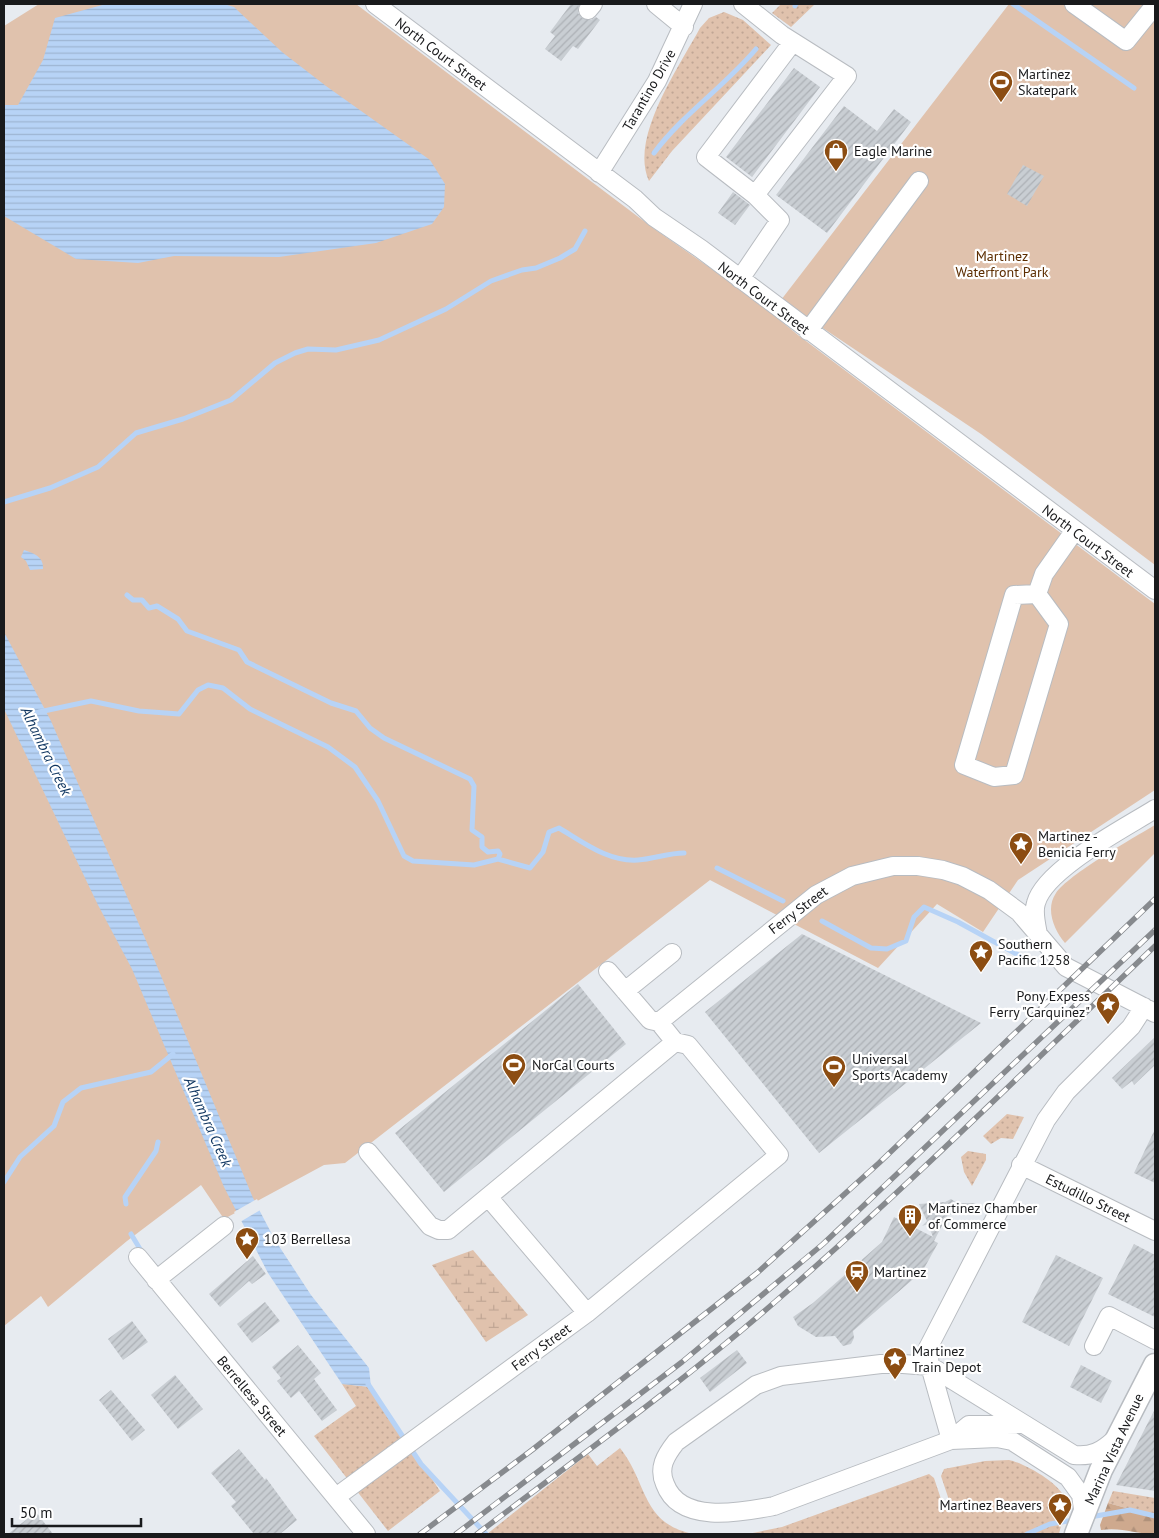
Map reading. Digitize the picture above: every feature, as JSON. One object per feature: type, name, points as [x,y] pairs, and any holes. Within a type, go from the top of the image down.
[{"type":"main road","name":"Marina Vista Avenue","points":[[1084,1513],[1118,1435],[1155,1365]]},
{"type":"street","name":"North Court Street","points":[[374,4],[635,199],[654,217],[740,279],[1155,590]]},
{"type":"street","points":[[656,4],[684,27]]},
{"type":"street","name":"Tarantino Drive","points":[[599,173],[657,81],[694,4]]},
{"type":"street","points":[[743,4],[792,43],[847,76],[756,195]]},
{"type":"street","points":[[1074,4],[1126,41],[1155,5]]},
{"type":"street","points":[[740,279],[780,220],[756,195],[706,157],[792,43]]},
{"type":"street","points":[[808,331],[919,181]]},
{"type":"street","points":[[1037,594],[1044,574],[1074,530]]},
{"type":"street","points":[[1037,594],[1059,624],[1014,775],[994,777],[964,765],[1014,595],[1037,594]]},
{"type":"street","points":[[1038,934],[1035,908],[1045,885],[1070,864],[1155,809]]},
{"type":"street","name":"Ferry Street","points":[[659,1022],[816,895],[834,883],[866,871],[892,866],[918,866],[962,876],[1006,901],[1066,967],[1150,1010]]},
{"type":"street","points":[[625,991],[672,953]]},
{"type":"street","points":[[368,1152],[430,1226],[439,1230],[448,1230],[455,1226],[675,1042],[659,1022],[650,1020],[608,971]]},
{"type":"street","points":[[951,1440],[930,1366],[928,1348],[1021,1165],[1046,1120],[1066,1092],[1150,1010]]},
{"type":"street","name":"Ferry Street","points":[[336,1497],[586,1314],[779,1155],[688,1045],[675,1042]]},
{"type":"street","name":"Estudillo Street","points":[[1021,1165],[1155,1231]]},
{"type":"street","points":[[489,1198],[586,1314]]},
{"type":"street","points":[[156,1280],[224,1226]]},
{"type":"street","name":"Berrellesa Street","points":[[138,1256],[336,1497],[362,1533]]},
{"type":"street","points":[[1094,1346],[1109,1316],[1155,1340]]},
{"type":"street","points":[[1084,1513],[1071,1480],[1061,1471],[1012,1441],[997,1438],[951,1440],[774,1506],[745,1511],[719,1512],[694,1510],[678,1502],[671,1495],[662,1478],[661,1467],[668,1452],[676,1442],[756,1385],[781,1376],[881,1364],[930,1366],[1074,1456],[1086,1457],[1098,1453],[1118,1435]]},
{"type":"street","points":[[951,1440],[969,1425],[1023,1424]]},
{"type":"green space","points":[[39,4],[356,4],[653,228],[749,295],[798,335],[1155,604],[1155,790],[1018,880],[983,932],[937,904],[878,968],[710,880],[345,1163],[324,1165],[224,1219],[201,1185],[127,1241],[48,1307],[41,1296],[4,1326],[4,26]]},
{"type":"green space","points":[[781,4],[815,4],[791,27],[772,13]]},
{"type":"green space","name":"Martinez Waterfront Park","points":[[1009,4],[1155,4],[1155,565],[981,434],[781,300]]},
{"type":"green space","points":[[724,12],[743,20],[771,45],[672,151],[649,181],[645,164],[646,144],[659,103],[700,28],[709,18]]},
{"type":"green space","points":[[1155,825],[1155,853],[1065,943],[1057,932],[1052,919],[1051,906],[1056,893],[1063,885],[1087,867]]},
{"type":"green space","points":[[1007,1114],[1024,1117],[1013,1139],[1001,1138],[991,1144],[983,1136]]},
{"type":"green space","points":[[968,1151],[986,1154],[986,1160],[972,1186],[964,1172],[961,1157]]},
{"type":"green space","points":[[473,1250],[528,1315],[486,1342],[432,1265]]},
{"type":"green space","points":[[342,1384],[371,1387],[440,1491],[388,1531],[314,1436],[356,1406]]},
{"type":"green space","points":[[620,1448],[629,1461],[655,1512],[664,1521],[677,1529],[694,1534],[487,1534],[588,1454],[597,1466]]},
{"type":"green space","points":[[1009,1460],[1024,1465],[1042,1475],[1057,1487],[1062,1494],[1065,1500],[1065,1508],[1059,1534],[748,1534],[782,1527],[929,1474],[934,1478],[942,1502],[949,1500],[941,1476],[944,1469],[985,1461]]},
{"type":"green space","points":[[1113,1491],[1155,1498],[1155,1516],[1108,1503]]},
{"type":"green space","points":[[1108,1503],[1155,1516],[1155,1534],[1115,1529],[1101,1530],[1100,1525]]},
{"type":"water","points":[[106,4],[224,4],[234,7],[282,52],[326,86],[430,160],[445,184],[444,207],[432,224],[376,243],[279,257],[174,256],[138,263],[76,259],[4,216],[4,105],[18,105],[43,60],[55,18]]},
{"type":"water","points":[[24,550],[35,554],[42,561],[43,569],[30,570],[26,561],[21,557]]},
{"type":"water","points":[[4,632],[51,721],[154,959],[253,1198],[275,1240],[311,1295],[369,1368],[371,1387],[342,1384],[268,1273],[224,1187],[132,969],[98,905],[4,709]]},
{"type":"pier","points":[[257,1199],[262,1209],[240,1222],[234,1212]]},
{"type":"building","points":[[571,4],[579,4],[578,13],[582,18],[591,20],[596,17],[600,20],[578,49],[573,46],[561,61],[545,49],[555,36],[550,32]]},
{"type":"building","points":[[794,68],[820,87],[752,177],[726,157]]},
{"type":"building","points":[[844,106],[877,131],[894,109],[911,122],[827,233],[776,195]]},
{"type":"building","points":[[1023,165],[1044,176],[1027,206],[1007,194]]},
{"type":"building","points":[[733,192],[750,205],[735,225],[718,213]]},
{"type":"building","name":"Universal Sports Academy","points":[[802,934],[981,1023],[819,1153],[705,1012]]},
{"type":"building","name":"NorCal Courts","points":[[578,984],[626,1044],[444,1192],[395,1133]]},
{"type":"building","points":[[1155,1037],[1155,1065],[1134,1085],[1132,1081],[1122,1089],[1112,1078]]},
{"type":"building","points":[[1155,1129],[1155,1183],[1134,1173]]},
{"type":"building","points":[[951,1199],[957,1203],[976,1203],[947,1216],[934,1241],[938,1243],[921,1274],[853,1331],[854,1338],[851,1344],[843,1346],[835,1336],[816,1337],[798,1326],[793,1317],[813,1303],[882,1242],[894,1217],[933,1237],[928,1224],[922,1226],[927,1221],[919,1204],[945,1202]]},
{"type":"building","points":[[1134,1244],[1155,1255],[1155,1317],[1108,1294]]},
{"type":"building","points":[[1056,1255],[1103,1278],[1069,1346],[1022,1322]]},
{"type":"building","points":[[253,1256],[266,1274],[252,1284],[249,1281],[220,1307],[209,1294]]},
{"type":"building","points":[[265,1302],[280,1321],[252,1343],[237,1324]]},
{"type":"building","points":[[132,1321],[148,1342],[123,1360],[108,1339]]},
{"type":"building","points":[[298,1345],[321,1373],[314,1379],[337,1410],[322,1421],[299,1391],[291,1398],[277,1381],[281,1378],[272,1367]]},
{"type":"building","points":[[737,1350],[747,1363],[710,1392],[700,1378]]},
{"type":"building","points":[[1081,1365],[1112,1381],[1101,1403],[1070,1387]]},
{"type":"building","points":[[175,1375],[203,1409],[178,1429],[151,1395]]},
{"type":"building","points":[[111,1390],[145,1430],[132,1441],[99,1400]]},
{"type":"building","points":[[1155,1409],[1155,1491],[1116,1485]]},
{"type":"building","points":[[239,1449],[265,1480],[266,1478],[297,1520],[280,1534],[254,1534],[231,1506],[236,1502],[211,1473]]},
{"type":"building","points":[[36,1512],[53,1534],[8,1534]]},
{"type":"waterway","points":[[1013,4],[1134,88]]},
{"type":"waterway","points":[[654,153],[665,139],[756,49]]},
{"type":"waterway","points":[[4,502],[50,488],[98,467],[136,433],[183,419],[231,400],[275,363],[295,353],[308,349],[336,350],[379,340],[446,309],[491,281],[522,270],[536,268],[560,258],[575,249],[585,231]]},
{"type":"waterway","points":[[127,595],[133,600],[142,600],[149,608],[157,606],[178,619],[187,631],[239,650],[247,662],[331,703],[356,711],[370,728],[384,738],[470,779],[474,786],[472,830],[482,837],[482,847],[488,852],[498,851],[500,854],[498,859]]},
{"type":"waterway","points":[[39,712],[91,701],[139,711],[179,714],[198,690],[208,685],[223,688],[250,709],[328,747],[355,767],[378,801],[404,856],[413,861],[474,865],[498,859],[530,868],[543,852],[549,832],[559,828],[596,850],[616,858],[638,860],[684,853]]},
{"type":"waterway","points":[[717,868],[783,901]]},
{"type":"waterway","points":[[822,921],[871,948],[887,949],[906,941],[914,917],[924,907],[958,922],[1033,963]]},
{"type":"waterway","points":[[4,1182],[20,1157],[54,1126],[63,1102],[81,1088],[151,1072],[173,1054]]},
{"type":"waterway","points":[[126,1204],[125,1197],[156,1151],[158,1142]]},
{"type":"waterway","points":[[131,1234],[140,1249]]},
{"type":"waterway","name":"Alhambra Creek","points":[[368,1384],[421,1464],[486,1534]]},
{"type":"waterway","name":"Alhambra Creek","points":[[1090,1517],[1130,1510],[1155,1516]]},
{"type":"waterway","name":"Alhambra Creek","points":[[1027,1534],[1050,1524],[1074,1520]]},
{"type":"railway","points":[[420,1534],[532,1450],[757,1273],[879,1163],[1155,899]]},
{"type":"railway","points":[[456,1534],[682,1362],[823,1244],[1155,930]]},
{"type":"railway","points":[[477,1534],[666,1391],[776,1301],[873,1215],[1155,946]]},
{"type":"place","name":"Martinez Skatepark","points":[[1001,103]]},
{"type":"place","name":"Eagle Marine","points":[[836,172]]},
{"type":"place","name":"Martinez - Benicia Ferry","points":[[1021,865]]},
{"type":"place","name":"Southern Pacific 1258","points":[[981,973]]},
{"type":"place","name":"Pony Expess Ferry \"Carquinez\"","points":[[1108,1025]]},
{"type":"place","name":"NorCal Courts","points":[[514,1086]]},
{"type":"place","name":"Universal Sports Academy","points":[[834,1088]]},
{"type":"place","name":"Martinez Chamber of Commerce","points":[[910,1237]]},
{"type":"place","name":"103 Berrellesa","points":[[247,1260]]},
{"type":"place","name":"Martinez","points":[[857,1293]]},
{"type":"place","name":"Martinez Train Depot","points":[[895,1380]]},
{"type":"place","name":"Martinez Beavers","points":[[1060,1526]]}]
